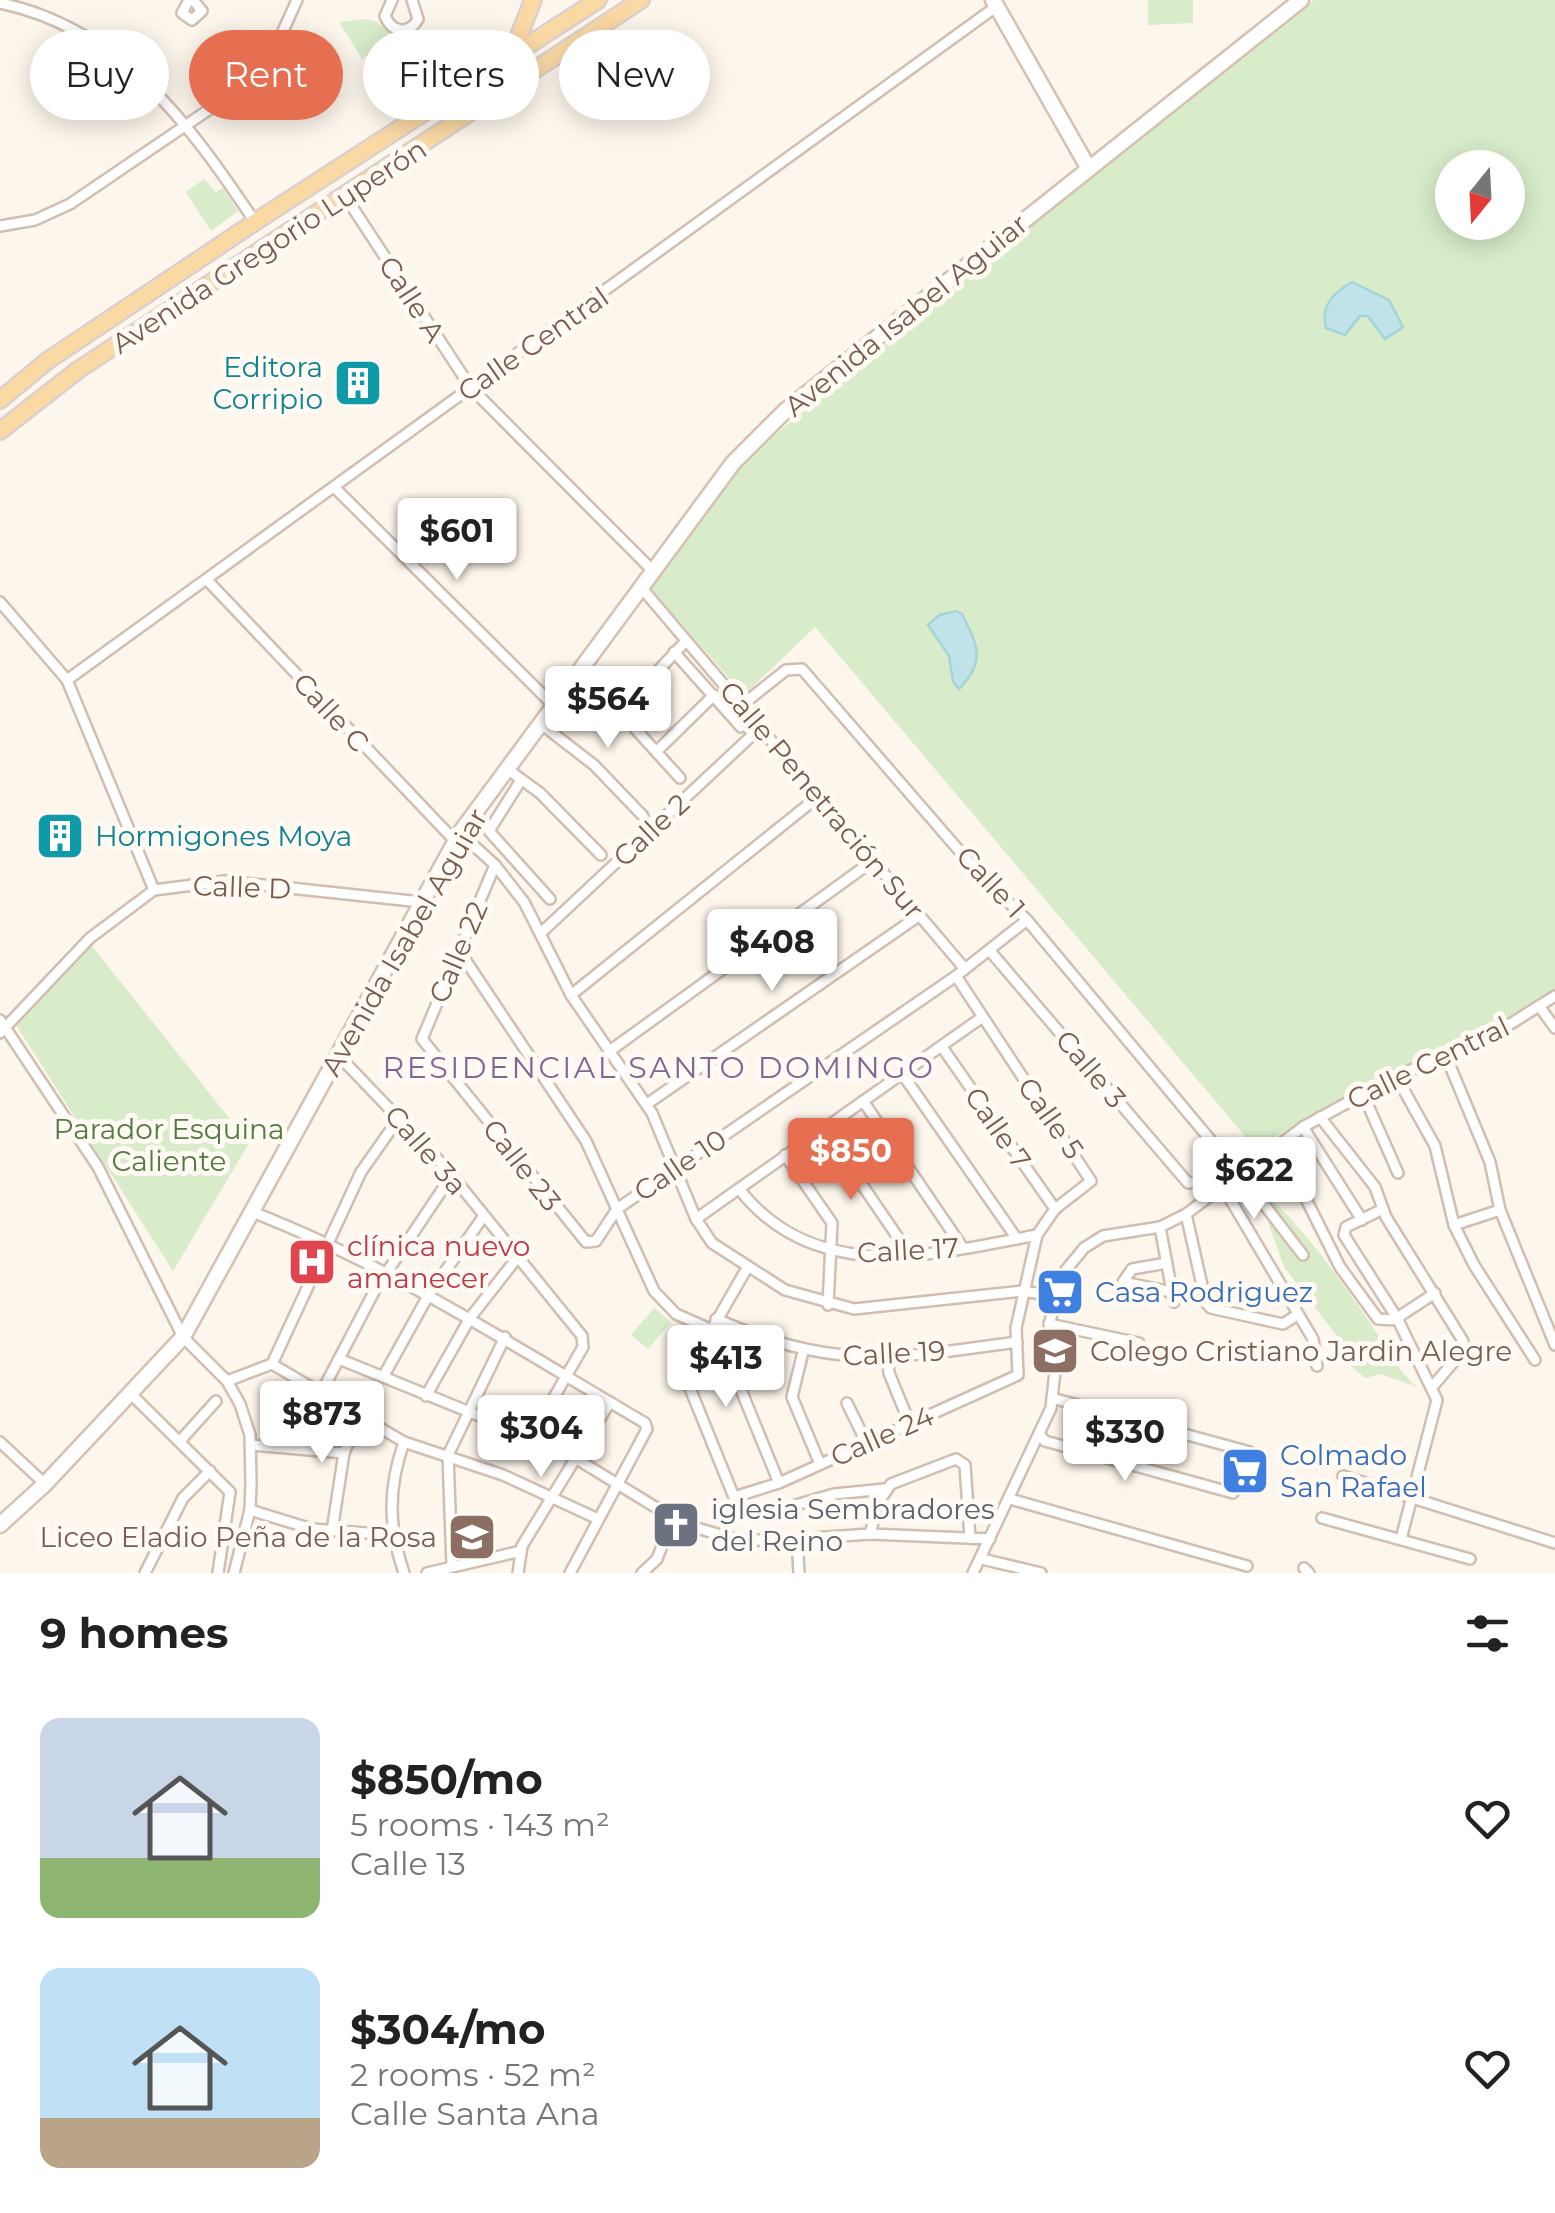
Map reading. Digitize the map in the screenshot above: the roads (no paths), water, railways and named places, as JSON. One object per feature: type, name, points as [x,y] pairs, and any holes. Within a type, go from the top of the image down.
[{"type":"main road","points":[[521,30],[533,0]]},
{"type":"main road","name":"Avenida Gregorio Luperón","points":[[539,39],[598,0]]},
{"type":"main road","name":"Avenida Gregorio Luperón","points":[[597,30],[641,0]]},
{"type":"main road","name":"Avenida Isabel Aguiar","points":[[0,1525],[45,1484],[183,1337],[458,837],[732,463],[785,411],[1302,0]]},
{"type":"main road","points":[[994,3],[1089,170]]},
{"type":"main road","points":[[555,29],[574,30]]},
{"type":"main road","name":"Avenida Gregorio Luperón","points":[[0,431],[78,370],[559,56]]},
{"type":"main road","name":"Avenida Gregorio Luperón","points":[[0,400],[89,334],[412,120]]},
{"type":"main road","points":[[78,370],[66,366],[63,358],[89,334]]},
{"type":"main road","points":[[28,408],[62,374],[59,364],[48,362]]},
{"type":"street","points":[[0,226],[35,220],[70,204],[226,98],[266,63],[297,0]]},
{"type":"street","points":[[390,0],[385,16],[400,30],[418,19],[412,0]]},
{"type":"street","name":"Calle Central","points":[[67,680],[208,581],[994,3]]},
{"type":"street","points":[[0,4],[48,17],[98,41],[142,77],[184,126],[255,222]]},
{"type":"street","name":"Calle A","points":[[345,196],[471,388],[652,570]]},
{"type":"street","points":[[334,488],[553,705]]},
{"type":"street","name":"Calle C","points":[[208,581],[458,837],[496,865],[542,932],[572,995],[647,1104],[696,1218],[712,1244],[785,1290],[854,1309],[911,1306],[1022,1291],[1055,1296]]},
{"type":"street","name":"Calle Penetración Sur","points":[[640,586],[920,915],[960,973]]},
{"type":"street","points":[[0,602],[67,680],[117,791],[154,890]]},
{"type":"street","points":[[618,713],[686,641]]},
{"type":"street","points":[[674,652],[741,727]]},
{"type":"street","name":"Calle 1","points":[[742,705],[786,670],[802,669],[982,877],[1027,920],[1223,1154],[1224,1163],[1192,1186]]},
{"type":"street","points":[[573,678],[618,713],[680,778]]},
{"type":"street","points":[[656,751],[714,696]]},
{"type":"street","points":[[540,722],[594,764],[643,816]]},
{"type":"street","name":"Calle 2","points":[[542,932],[761,727]]},
{"type":"street","points":[[506,769],[555,806],[600,856]]},
{"type":"street","points":[[521,780],[489,831],[550,899]]},
{"type":"street","points":[[572,995],[818,796]]},
{"type":"street","points":[[611,1050],[874,860]]},
{"type":"street","name":"Calle 22","points":[[422,1039],[496,865]]},
{"type":"street","name":"Calle D","points":[[2,1027],[90,938],[154,890],[225,881],[422,902]]},
{"type":"street","points":[[647,1104],[920,915]]},
{"type":"street","name":"Calle 10","points":[[586,1242],[596,1241],[617,1208],[960,973],[1027,920]]},
{"type":"street","name":"Calle 19","points":[[458,949],[586,1140],[654,1292],[676,1314],[803,1352],[888,1359],[1017,1342]]},
{"type":"street","name":"Calle 3","points":[[990,951],[1192,1186]]},
{"type":"street","name":"Calle 5","points":[[960,973],[981,1018],[1089,1174],[1088,1188],[1055,1209],[1038,1234],[1022,1291],[1017,1342],[1021,1370]]},
{"type":"street","name":"Calle Central","points":[[973,1573],[1040,1435],[1052,1398],[1056,1371],[1049,1324],[1055,1296],[1066,1270],[1092,1242],[1116,1233],[1160,1227],[1186,1214],[1248,1163],[1303,1127],[1396,1076],[1480,1042],[1555,996]]},
{"type":"street","points":[[1539,1006],[1555,1028]]},
{"type":"street","points":[[696,1218],[981,1018]]},
{"type":"street","points":[[2,1027],[98,1168],[183,1337],[228,1381],[247,1424],[250,1510],[234,1573]]},
{"type":"street","name":"Calle 23","points":[[422,1039],[586,1242]]},
{"type":"street","name":"Calle 7","points":[[942,1046],[1055,1209]]},
{"type":"street","name":"Calle 3a","points":[[338,1055],[452,1175],[584,1342],[565,1375]]},
{"type":"street","points":[[1446,1056],[1490,1162],[1500,1210],[1555,1346]]},
{"type":"street","points":[[903,1075],[1016,1239]]},
{"type":"street","points":[[1396,1076],[1436,1146],[1454,1225],[1474,1266],[1535,1360]]},
{"type":"street","points":[[1363,1094],[1398,1173]]},
{"type":"street","points":[[863,1101],[963,1248]]},
{"type":"street","points":[[1320,1117],[1375,1187],[1383,1210],[1436,1293],[1464,1347],[1432,1386]]},
{"type":"street","points":[[228,1381],[272,1364],[360,1172],[399,1118]]},
{"type":"street","points":[[1303,1127],[1362,1220]]},
{"type":"street","points":[[824,1129],[910,1255]]},
{"type":"street","points":[[785,1154],[832,1223],[828,1304]]},
{"type":"street","points":[[1248,1163],[1262,1183],[1263,1204],[1303,1254]]},
{"type":"street","points":[[321,1393],[386,1274],[452,1175]]},
{"type":"street","points":[[1223,1187],[1312,1339],[1317,1366]]},
{"type":"street","name":"Calle 17","points":[[739,1189],[760,1216],[779,1230],[833,1252],[910,1255],[1038,1234]]},
{"type":"street","points":[[1303,1192],[1352,1288],[1378,1319],[1397,1319],[1436,1293]]},
{"type":"street","points":[[1383,1210],[1346,1228],[1344,1234],[1397,1319],[1437,1400],[1401,1540]]},
{"type":"street","points":[[1454,1225],[1500,1210]]},
{"type":"street","points":[[255,1212],[331,1242],[505,1337],[646,1422],[647,1430],[570,1573]]},
{"type":"street","points":[[1186,1214],[1206,1303],[1282,1324],[1297,1315]]},
{"type":"street","points":[[382,1377],[428,1296],[483,1217]]},
{"type":"street","points":[[1160,1227],[1167,1263],[1173,1297],[1123,1282],[1132,1269],[1167,1263]]},
{"type":"street","points":[[426,1396],[470,1318],[517,1258]]},
{"type":"street","points":[[713,1324],[747,1268]]},
{"type":"street","name":"Calle 24","points":[[713,1324],[687,1367],[686,1384],[732,1495],[740,1498],[1021,1370]]},
{"type":"street","points":[[1049,1324],[1138,1344]]},
{"type":"street","points":[[452,1565],[448,1455],[505,1337]]},
{"type":"street","points":[[762,1338],[738,1385],[779,1482]]},
{"type":"street","points":[[803,1352],[792,1397],[820,1464]]},
{"type":"street","points":[[339,1358],[530,1437],[575,1458],[672,1517],[731,1538],[870,1534],[990,1539]]},
{"type":"street","points":[[888,1359],[888,1373],[910,1422]]},
{"type":"street","points":[[272,1364],[404,1442],[448,1455],[598,1519]]},
{"type":"street","points":[[530,1437],[565,1375]]},
{"type":"street","points":[[130,1394],[230,1494],[218,1573]]},
{"type":"street","points":[[1052,1398],[1250,1452]]},
{"type":"street","points":[[180,1441],[216,1401]]},
{"type":"street","points":[[518,1573],[521,1550],[610,1402]]},
{"type":"street","points":[[847,1403],[866,1442]]},
{"type":"street","points":[[332,1531],[344,1454],[360,1415]]},
{"type":"street","points":[[1040,1435],[1045,1440],[1233,1494]]},
{"type":"street","points":[[0,1442],[45,1484]]},
{"type":"street","points":[[404,1442],[391,1479],[394,1535],[404,1573]]},
{"type":"street","points":[[250,1444],[344,1454]]},
{"type":"street","points":[[768,1513],[834,1494],[885,1489],[950,1460],[961,1461],[968,1480],[970,1538]]},
{"type":"street","points":[[145,1573],[183,1498],[210,1471]]},
{"type":"street","points":[[1343,1476],[1555,1543]]},
{"type":"street","points":[[870,1534],[885,1489]]},
{"type":"street","points":[[1010,1500],[1248,1566]]},
{"type":"street","points":[[250,1510],[332,1531],[394,1535]]},
{"type":"street","points":[[642,1573],[654,1570],[672,1517]]},
{"type":"street","points":[[1322,1518],[1470,1559]]},
{"type":"street","points":[[797,1539],[799,1573]]},
{"type":"street","points":[[427,1573],[521,1550]]},
{"type":"street","points":[[982,1560],[1041,1573]]},
{"type":"water","points":[[1352,282],[1389,300],[1403,327],[1385,339],[1368,316],[1360,316],[1345,335],[1326,328],[1325,313],[1330,301]]},
{"type":"water","points":[[956,611],[968,625],[977,653],[973,670],[959,689],[953,681],[949,656],[928,625],[939,615]]},
{"type":"place","name":"Editora Corripio","points":[[358,383]]},
{"type":"place","name":"Hormigones Moya","points":[[60,836]]},
{"type":"place","name":"clínica nuevo amanecer","points":[[312,1262]]},
{"type":"place","name":"Casa Rodriguez","points":[[1060,1292]]},
{"type":"place","name":"Colego Cristiano Jardin Alegre","points":[[1055,1351]]},
{"type":"place","name":"Colmado San Rafael","points":[[1245,1471]]},
{"type":"place","name":"iglesia Sembradores del Reino","points":[[676,1525]]},
{"type":"place","name":"Liceo Eladio Peña de la Rosa","points":[[472,1537]]},
{"type":"district","name":"RESIDENCIAL SANTO DOMINGO","points":[[659,1068]]},
{"type":"park label","name":"Parador Esquina Caliente","points":[[169,1145]]}]
